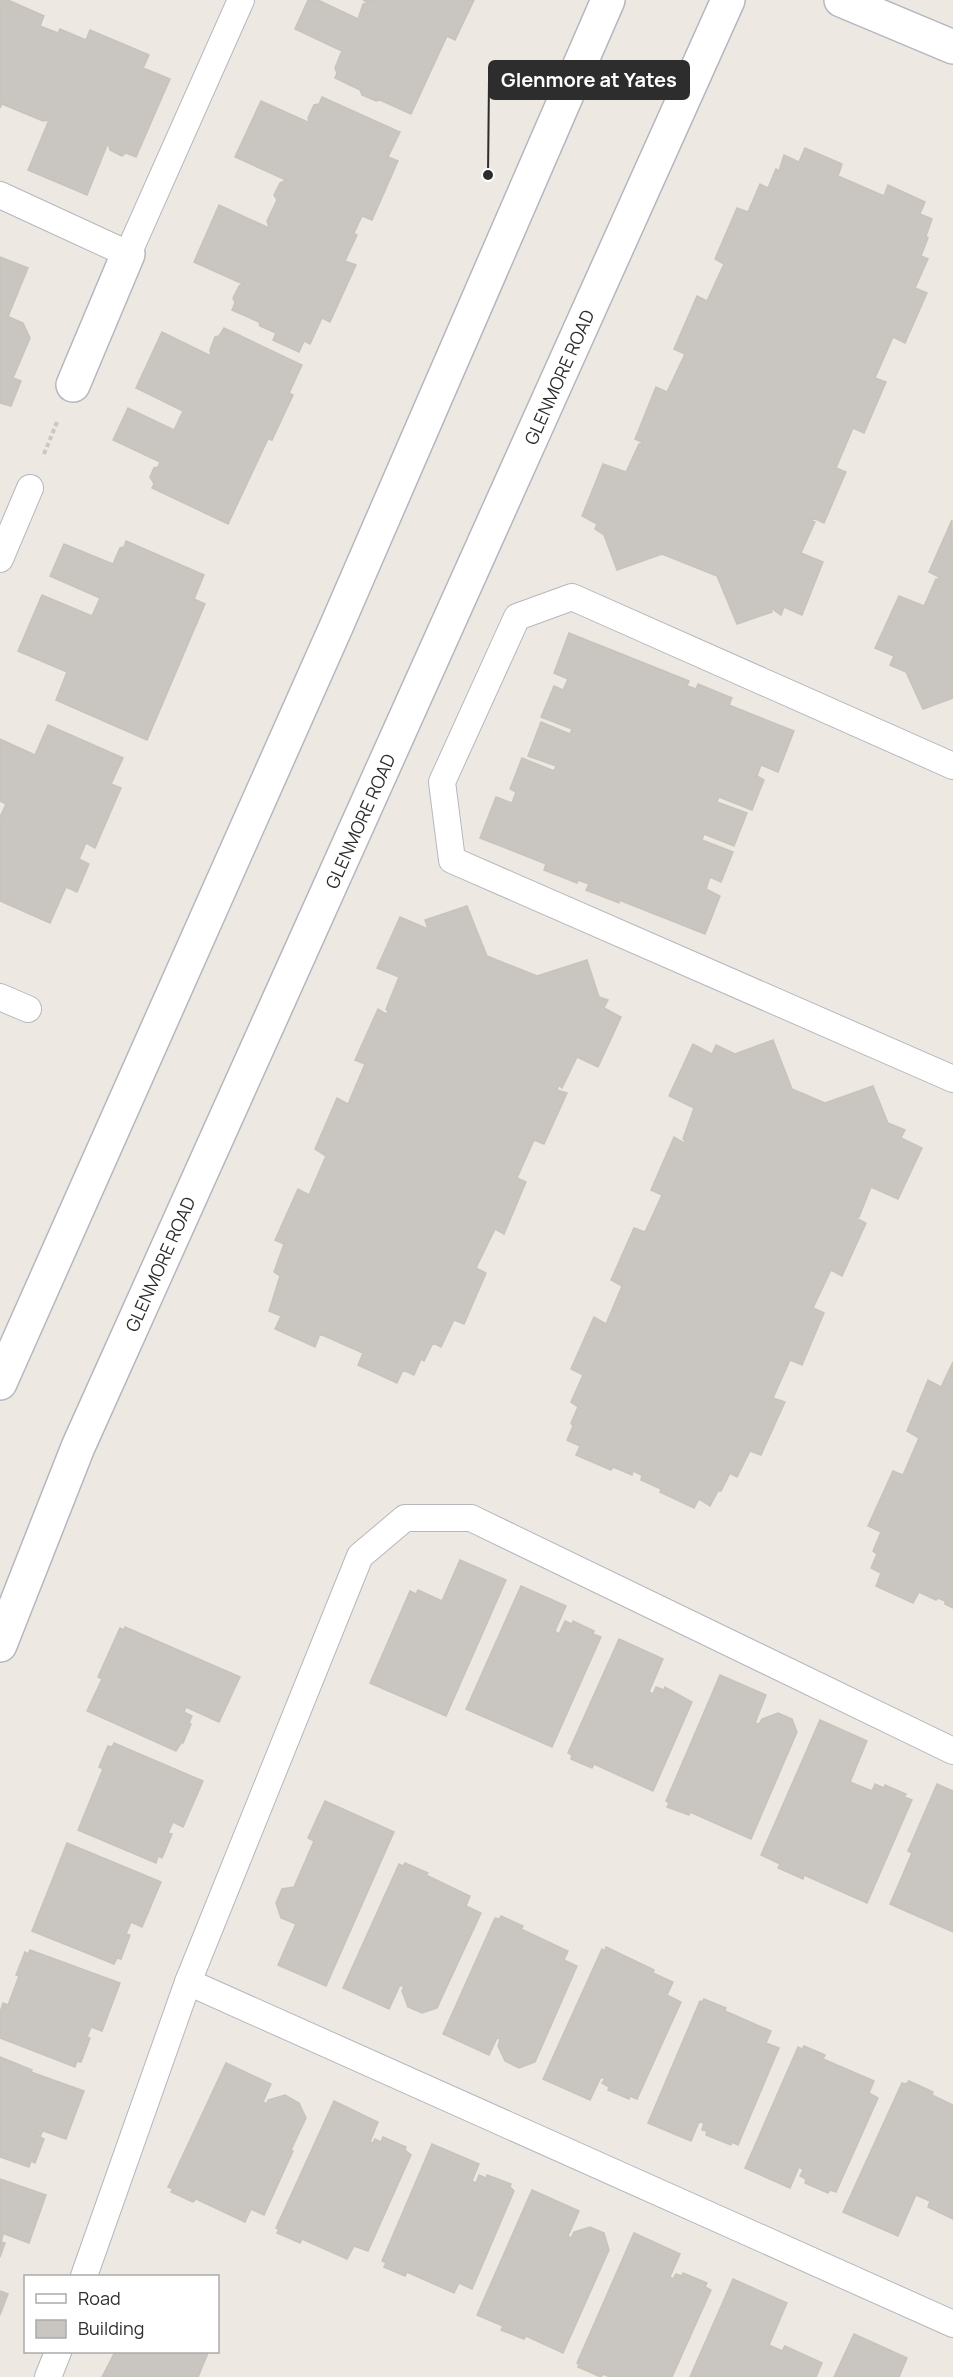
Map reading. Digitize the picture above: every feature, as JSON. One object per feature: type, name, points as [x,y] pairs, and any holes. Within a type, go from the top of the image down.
[{"type":"main road","points":[[0,1383],[336,627],[608,0]]},
{"type":"main road","name":"GLENMORE ROAD","points":[[0,1645],[83,1437],[728,0]]},
{"type":"main road","points":[[841,0],[953,47]]},
{"type":"main road","points":[[73,385],[128,254]]},
{"type":"lane","points":[[0,195],[128,254],[241,0]]},
{"type":"lane","points":[[0,559],[30,488]]},
{"type":"lane","points":[[953,766],[572,597],[518,617],[442,782],[452,860],[953,1079]]},
{"type":"lane","points":[[0,997],[28,1009]]},
{"type":"lane","points":[[85,2275],[188,1982],[360,1556],[405,1518],[471,1518],[953,1751]]},
{"type":"lane","points":[[188,1982],[953,2324]]},
{"type":"lane","points":[[48,2377],[57,2353]]},
{"type":"path","points":[[30,488],[73,385]]},
{"type":"building","points":[[0,0],[8,0],[44,16],[40,26],[58,33],[60,29],[86,40],[90,30],[149,55],[143,68],[170,79],[136,157],[126,153],[122,156],[110,150],[108,143],[87,195],[28,170],[49,120],[43,121],[2,104],[0,108]]},
{"type":"building","points":[[308,0],[318,0],[358,19],[363,4],[369,3],[363,0],[474,0],[455,40],[447,36],[411,114],[380,100],[376,101],[362,95],[360,90],[335,78],[337,73],[335,68],[341,53],[344,52],[295,29]]},
{"type":"building","points":[[322,97],[400,132],[388,157],[398,161],[372,220],[362,216],[354,233],[357,235],[345,261],[356,265],[330,322],[322,318],[310,344],[304,341],[299,352],[273,340],[276,333],[260,326],[259,322],[232,310],[235,303],[233,298],[239,286],[243,284],[194,262],[219,205],[269,228],[267,221],[277,200],[274,195],[280,183],[286,180],[235,157],[261,101],[310,123],[308,118],[314,105],[319,104]]},
{"type":"building","points":[[805,148],[842,164],[838,176],[884,196],[888,185],[925,202],[920,214],[932,219],[921,256],[928,259],[915,288],[927,293],[905,343],[893,337],[875,378],[886,382],[864,433],[853,428],[836,468],[846,472],[824,523],[813,518],[812,521],[815,522],[801,553],[823,562],[802,615],[784,607],[781,615],[771,608],[772,612],[737,624],[717,576],[662,554],[617,570],[604,535],[595,529],[597,524],[582,516],[603,464],[626,472],[641,444],[642,442],[635,439],[656,387],[667,392],[685,354],[674,349],[697,296],[707,301],[724,264],[715,259],[737,208],[748,212],[760,184],[768,188],[776,169],[779,171],[784,155],[799,162]]},
{"type":"building","points":[[0,257],[28,268],[7,319],[9,317],[23,323],[30,338],[13,378],[21,381],[11,406],[0,403]]},
{"type":"building","points":[[224,328],[302,365],[289,393],[293,395],[272,440],[268,439],[228,524],[152,488],[154,484],[150,477],[160,462],[113,440],[128,408],[174,430],[183,411],[136,388],[162,332],[211,356],[210,350],[215,337],[219,336]]},
{"type":"building","points":[[952,520],[953,698],[923,709],[906,672],[890,665],[894,656],[875,648],[899,596],[924,606],[939,577],[929,572]]},
{"type":"building","points":[[126,541],[204,575],[194,599],[205,604],[147,740],[56,700],[67,672],[18,651],[42,595],[92,616],[100,598],[50,576],[64,544],[113,564]]},
{"type":"building","points":[[569,633],[689,681],[687,686],[696,689],[698,684],[732,698],[729,705],[794,731],[778,772],[761,765],[757,776],[764,780],[752,810],[719,797],[717,802],[747,813],[734,846],[704,834],[702,840],[733,852],[721,882],[710,877],[706,889],[720,896],[705,934],[619,900],[619,903],[586,890],[589,884],[578,880],[577,883],[544,870],[546,864],[480,838],[496,797],[512,803],[516,792],[510,789],[522,758],[554,771],[556,766],[528,756],[541,722],[570,734],[572,729],[541,717],[554,686],[563,690],[568,679],[554,673]]},
{"type":"building","points":[[48,725],[123,758],[111,784],[121,788],[95,848],[86,843],[79,859],[89,864],[77,892],[66,887],[50,923],[0,901],[0,817],[6,804],[0,801],[0,739],[35,755]]},
{"type":"building","points":[[467,906],[487,956],[537,976],[587,960],[599,997],[608,1000],[604,1008],[621,1017],[598,1067],[577,1057],[562,1088],[559,1085],[557,1090],[567,1093],[544,1144],[534,1140],[517,1178],[526,1182],[504,1234],[495,1229],[476,1268],[486,1273],[464,1324],[454,1320],[441,1347],[433,1343],[424,1361],[421,1359],[414,1375],[403,1370],[397,1383],[358,1365],[363,1353],[320,1334],[315,1347],[275,1329],[281,1316],[269,1311],[280,1276],[274,1272],[284,1244],[275,1240],[298,1189],[309,1195],[326,1156],[315,1149],[337,1098],[348,1104],[365,1064],[355,1060],[378,1009],[386,1014],[388,1011],[386,1009],[399,977],[377,968],[400,917],[428,929],[425,920]]},
{"type":"building","points":[[773,1040],[792,1089],[825,1103],[873,1086],[888,1123],[905,1130],[901,1138],[922,1148],[898,1199],[871,1187],[859,1217],[854,1217],[866,1223],[842,1276],[831,1270],[813,1308],[824,1313],[802,1365],[790,1360],[773,1398],[785,1402],[761,1455],[750,1451],[737,1477],[730,1473],[710,1506],[699,1499],[694,1508],[641,1480],[642,1475],[633,1471],[632,1475],[613,1467],[611,1470],[576,1455],[580,1446],[567,1440],[578,1407],[571,1402],[583,1375],[571,1369],[594,1317],[606,1324],[622,1286],[611,1280],[634,1228],[645,1232],[662,1195],[651,1190],[674,1137],[684,1143],[683,1139],[694,1108],[669,1096],[693,1044],[712,1054],[716,1045],[735,1054]]},
{"type":"building","points":[[953,1362],[953,1608],[945,1604],[945,1601],[938,1598],[936,1600],[919,1592],[913,1603],[876,1586],[881,1573],[871,1568],[877,1554],[873,1551],[881,1532],[868,1526],[893,1471],[903,1475],[919,1438],[907,1431],[928,1380],[941,1387]]},
{"type":"building","points":[[460,1560],[506,1580],[446,1716],[370,1683],[410,1591],[416,1594],[418,1590],[442,1601]]},
{"type":"building","points":[[521,1586],[566,1606],[555,1631],[559,1634],[565,1621],[572,1624],[573,1621],[601,1637],[552,1747],[466,1709]]},
{"type":"building","points":[[125,1627],[240,1677],[219,1722],[186,1707],[184,1712],[192,1716],[189,1723],[191,1724],[183,1743],[176,1751],[87,1711],[102,1679],[98,1677],[120,1628],[124,1630]]},
{"type":"building","points":[[619,1639],[663,1659],[649,1692],[653,1694],[656,1687],[664,1690],[665,1687],[692,1702],[653,1791],[594,1764],[592,1768],[571,1759],[572,1755],[568,1753]]},
{"type":"building","points":[[720,1675],[766,1695],[755,1723],[759,1724],[762,1719],[778,1713],[792,1719],[797,1732],[751,1839],[690,1812],[689,1815],[667,1807],[669,1803],[666,1801]]},
{"type":"building","points":[[820,1720],[867,1741],[850,1782],[872,1791],[875,1784],[884,1788],[885,1785],[906,1794],[904,1797],[912,1800],[867,1903],[804,1875],[803,1879],[778,1868],[780,1864],[761,1855]]},
{"type":"building","points":[[114,1743],[203,1781],[183,1827],[173,1822],[168,1833],[172,1834],[162,1858],[158,1856],[156,1863],[78,1830],[103,1769],[99,1767],[108,1746],[112,1747]]},
{"type":"building","points":[[937,1784],[953,1791],[953,1932],[890,1904],[912,1853],[908,1851]]},
{"type":"building","points":[[325,1801],[394,1832],[326,1986],[278,1965],[296,1924],[281,1918],[276,1903],[282,1889],[294,1887],[314,1841],[308,1838]]},
{"type":"building","points":[[67,1843],[161,1882],[142,1927],[131,1922],[126,1934],[130,1935],[121,1959],[117,1958],[114,1964],[32,1931]]},
{"type":"building","points":[[405,1863],[470,1896],[466,1906],[481,1913],[437,2008],[422,2013],[408,2007],[402,1991],[404,1987],[400,1985],[389,2009],[343,1988],[399,1864],[403,1866]]},
{"type":"building","points":[[501,1916],[523,1926],[521,1929],[568,1951],[564,1960],[577,1966],[535,2062],[519,2068],[505,2061],[498,2046],[500,2039],[497,2038],[489,2055],[443,2034],[495,1918],[500,1919]]},
{"type":"building","points":[[606,1947],[654,1970],[653,1973],[673,1982],[667,1995],[681,2002],[637,2099],[630,2096],[629,2099],[608,2090],[609,2087],[602,2083],[605,2079],[601,2077],[590,2100],[543,2079],[602,1949],[605,1951]]},
{"type":"building","points":[[30,1950],[120,1983],[102,2031],[91,2027],[87,2037],[90,2038],[81,2062],[77,2061],[75,2067],[0,2038],[0,2012],[3,2003],[8,2005],[25,1952],[28,1954]]},
{"type":"building","points":[[704,1999],[771,2031],[766,2043],[779,2048],[738,2145],[732,2142],[731,2145],[706,2135],[707,2131],[702,2130],[704,2123],[699,2122],[691,2141],[648,2123],[700,2001]]},
{"type":"building","points":[[804,2046],[825,2055],[823,2059],[874,2081],[869,2093],[878,2098],[836,2192],[830,2190],[828,2193],[805,2183],[806,2179],[800,2176],[803,2170],[799,2167],[790,2188],[745,2168],[798,2047],[802,2049]]},
{"type":"building","points":[[0,2057],[32,2070],[31,2072],[84,2091],[66,2139],[38,2129],[37,2131],[42,2132],[40,2137],[44,2139],[35,2163],[31,2161],[29,2167],[0,2157]]},
{"type":"building","points":[[226,2063],[271,2084],[263,2102],[267,2104],[268,2100],[285,2095],[299,2103],[306,2118],[264,2215],[251,2209],[245,2222],[196,2199],[193,2202],[171,2192],[173,2189],[168,2187]]},
{"type":"building","points":[[909,2081],[933,2092],[932,2095],[953,2105],[953,2219],[928,2207],[930,2201],[916,2195],[898,2236],[843,2212],[902,2083],[906,2084]]},
{"type":"building","points":[[334,2101],[378,2122],[370,2142],[373,2143],[375,2139],[381,2142],[383,2137],[406,2147],[405,2150],[411,2155],[368,2251],[354,2246],[347,2259],[302,2239],[300,2243],[277,2233],[279,2230],[276,2228]]},
{"type":"building","points":[[432,2144],[479,2164],[472,2181],[476,2183],[479,2175],[486,2178],[487,2175],[511,2184],[510,2187],[514,2191],[472,2289],[459,2283],[454,2293],[407,2272],[405,2276],[384,2267],[386,2263],[382,2261]]},
{"type":"building","points":[[0,2179],[46,2195],[29,2243],[2,2233],[1,2242],[5,2243],[0,2257]]},
{"type":"building","points":[[532,2190],[579,2211],[568,2236],[571,2238],[574,2232],[590,2227],[604,2233],[609,2250],[563,2353],[526,2336],[524,2339],[501,2330],[503,2326],[477,2315]]},
{"type":"building","points":[[634,2233],[680,2254],[670,2277],[673,2279],[676,2274],[682,2276],[683,2273],[707,2283],[705,2287],[711,2290],[672,2377],[610,2377],[603,2374],[601,2377],[578,2367],[579,2363],[577,2363]]},
{"type":"building","points":[[733,2279],[787,2303],[769,2345],[782,2351],[785,2346],[822,2363],[816,2377],[690,2377]]},
{"type":"building","points":[[0,2291],[8,2294],[0,2315]]},
{"type":"building","points":[[854,2334],[907,2358],[899,2377],[834,2377]]},
{"type":"building","points":[[114,2353],[208,2353],[198,2377],[102,2377]]},
{"type":"place","name":"Glenmore at Yates","points":[[488,175]]}]
